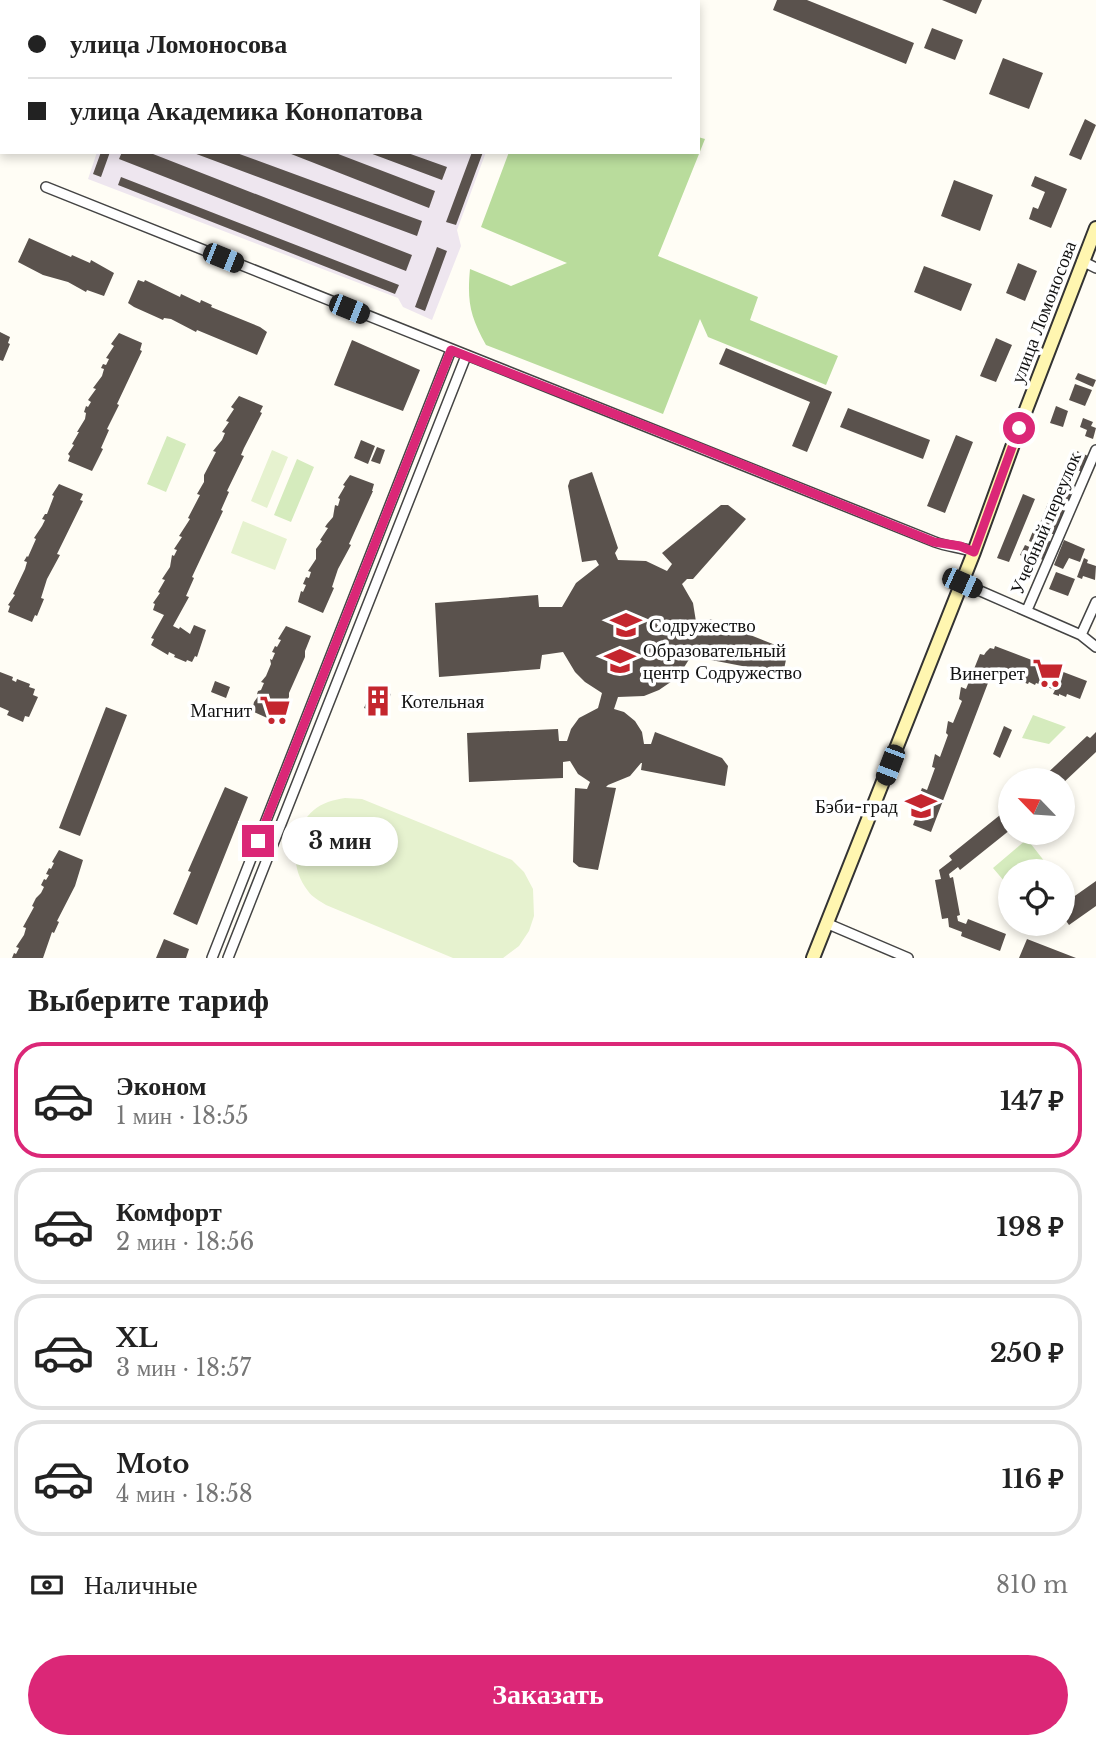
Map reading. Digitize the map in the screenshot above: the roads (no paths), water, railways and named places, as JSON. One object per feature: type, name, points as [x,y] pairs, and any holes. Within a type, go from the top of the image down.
[{"type":"main road","name":"улица Ломоносова","points":[[813,958],[962,583],[1096,228]]},
{"type":"street","points":[[46,187],[934,542],[960,546],[974,552]]},
{"type":"street","points":[[1082,261],[1096,268]]},
{"type":"street","points":[[212,958],[451,350]]},
{"type":"street","points":[[228,958],[466,356]]},
{"type":"street","name":"Учебный переулок","points":[[1027,610],[1096,450]]},
{"type":"street","points":[[962,583],[1081,635],[1096,647]]},
{"type":"street","points":[[1081,635],[1096,602]]},
{"type":"street","points":[[826,923],[908,958]]},
{"type":"place","name":"Содружество","points":[[626,625]]},
{"type":"place","name":"Образовательный центр Содружество","points":[[620,661]]},
{"type":"place","name":"Винегрет","points":[[1048,673]]},
{"type":"place","name":"Котельная","points":[[378,701]]},
{"type":"place","name":"Магнит","points":[[275,710]]},
{"type":"place","name":"Бэби-град","points":[[921,806]]}]
